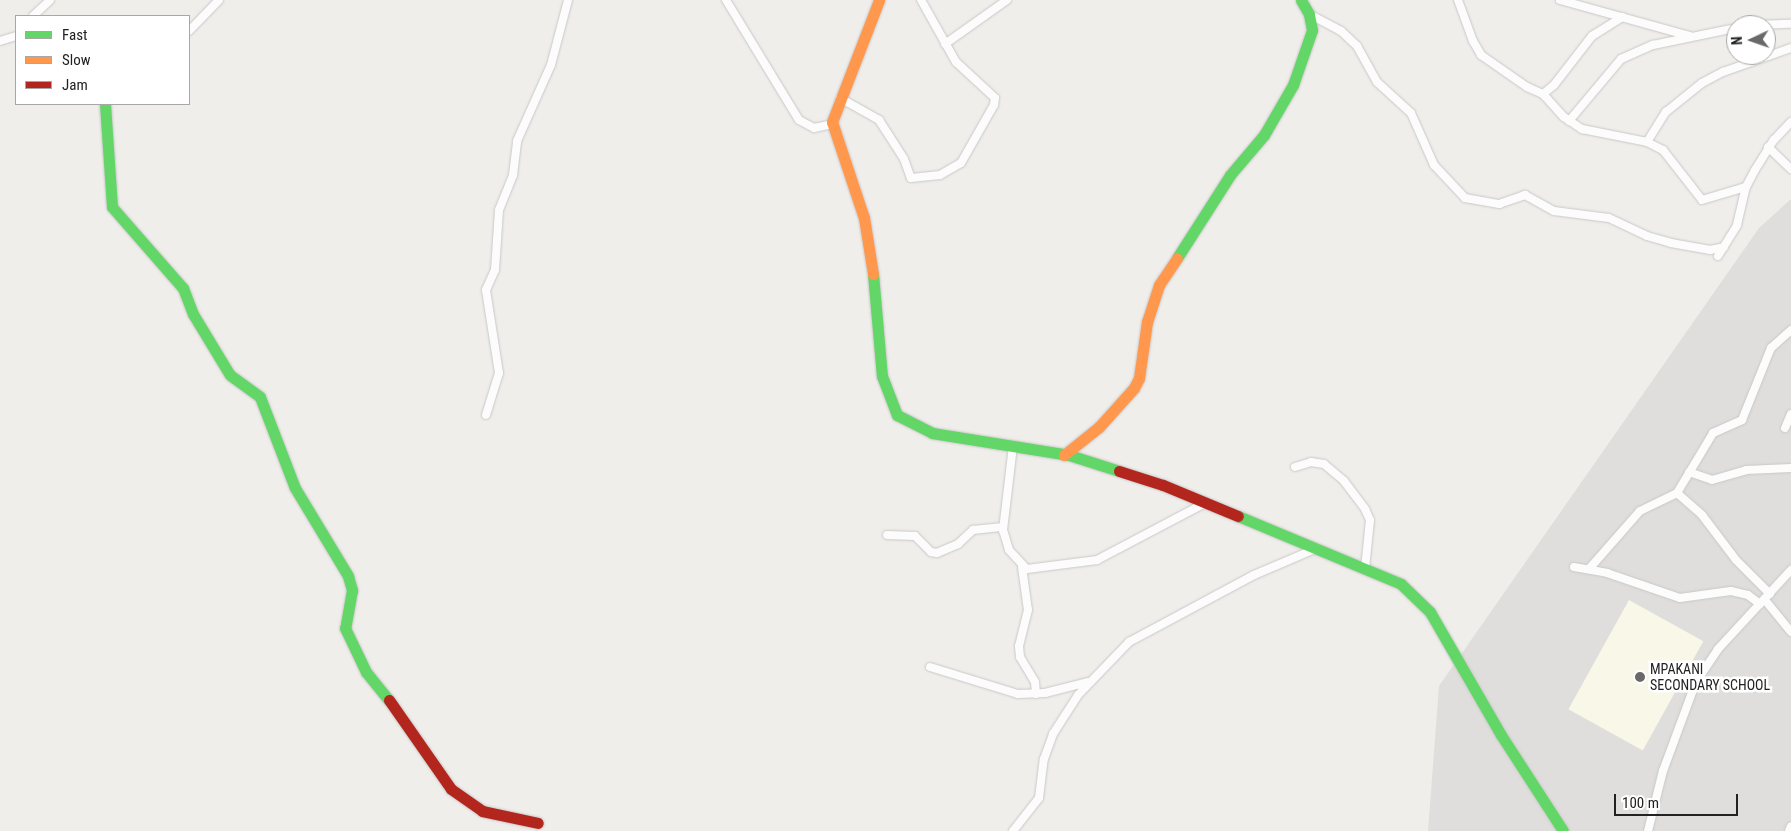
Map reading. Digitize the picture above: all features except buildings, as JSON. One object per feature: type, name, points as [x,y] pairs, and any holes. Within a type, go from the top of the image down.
[{"type":"street","points":[[34,15],[50,0]]},
{"type":"street","points":[[190,30],[219,0]]},
{"type":"street","points":[[486,415],[499,373],[486,290],[495,270],[499,210],[512,175],[517,141],[551,65],[568,0]]},
{"type":"street","points":[[726,0],[799,120],[814,128],[832,124]]},
{"type":"street","points":[[879,0],[840,98],[832,124],[864,218],[875,284],[878,350],[888,398],[897,415],[924,431],[1064,455],[1163,485],[1401,584],[1425,605],[1500,735],[1563,831]]},
{"type":"street","points":[[840,98],[879,120],[904,159],[910,178],[951,170],[965,157],[995,98],[992,91],[956,62],[921,0]]},
{"type":"street","points":[[945,44],[1007,0]]},
{"type":"street","points":[[1301,0],[1310,14],[1340,31],[1357,46],[1377,82],[1411,113],[1434,165],[1465,198],[1503,204],[1526,195],[1554,210],[1609,218],[1647,236],[1671,243],[1710,250],[1724,247]]},
{"type":"street","points":[[1458,0],[1473,41],[1481,55],[1527,87],[1543,94],[1569,121],[1582,130],[1647,142],[1667,154],[1700,199],[1746,187]]},
{"type":"street","points":[[1560,0],[1692,37]]},
{"type":"street","points":[[1064,455],[1100,427],[1134,388],[1139,378],[1147,322],[1159,285],[1230,174],[1253,150],[1285,100],[1310,42],[1310,14]]},
{"type":"street","points":[[1543,94],[1554,85],[1592,36],[1622,17]]},
{"type":"street","points":[[1776,24],[1791,24]]},
{"type":"street","points":[[1569,121],[1621,58],[1649,46],[1726,30]]},
{"type":"street","points":[[0,41],[15,36]]},
{"type":"street","points":[[1647,142],[1666,112],[1702,83],[1715,75],[1791,48]]},
{"type":"street","points":[[105,105],[112,207],[183,288],[193,314],[230,375],[260,397],[295,488],[348,576],[352,590],[345,628],[366,672],[458,796],[482,811],[538,823]]},
{"type":"street","points":[[1718,256],[1737,225],[1746,187],[1768,147],[1791,122]]},
{"type":"street","points":[[1768,147],[1791,169]]},
{"type":"street","points":[[1589,569],[1640,511],[1677,493],[1707,439],[1713,433],[1742,420],[1747,413],[1770,348],[1791,330]]},
{"type":"street","points":[[1785,428],[1791,414]]},
{"type":"street","points":[[1013,446],[1002,527],[1004,540],[1022,567],[1028,610],[1019,646],[1020,657],[1034,682],[1036,694]]},
{"type":"street","points":[[1295,467],[1311,462],[1324,464],[1344,481],[1365,509],[1370,520],[1365,568]]},
{"type":"street","points":[[1689,472],[1712,480],[1746,470],[1791,468]]},
{"type":"street","points":[[1677,493],[1702,515],[1791,632]]},
{"type":"street","points":[[1022,567],[1038,569],[1097,560],[1205,503]]},
{"type":"street","points":[[887,535],[914,536],[931,552],[937,553],[958,544],[973,530],[1002,527]]},
{"type":"street","points":[[1013,831],[1039,798],[1044,759],[1053,734],[1090,682],[1140,634],[1254,575],[1315,549]]},
{"type":"street","points":[[1574,567],[1589,569],[1680,598],[1731,591],[1765,599]]},
{"type":"street","points":[[1648,831],[1663,771],[1696,682],[1718,649],[1791,570]]},
{"type":"street","points":[[930,667],[1018,694],[1036,694],[1090,682]]},
{"type":"street","points":[[1789,831],[1791,826]]},
{"type":"shaded area","points":[[1791,199],[1791,831],[1428,831],[1439,686],[1759,228]]},
{"type":"shaded area","name":"MPAKANI SECONDARY SCHOOL","points":[[1629,600],[1703,641],[1643,751],[1568,709]]},
{"type":"traffic: fast","points":[[1177,258],[1230,175],[1264,135],[1293,85],[1312,30],[1309,14],[1301,0]]},
{"type":"traffic: fast","points":[[105,105],[112,207],[183,288],[193,314],[230,375],[260,397],[295,488],[348,576],[352,590],[345,628],[366,672],[389,700]]},
{"type":"traffic: fast","points":[[873,274],[882,376],[897,415],[932,433],[1069,455],[1119,471]]},
{"type":"traffic: fast","points":[[1238,516],[1401,584],[1430,612],[1501,735],[1563,831]]},
{"type":"traffic: slow","points":[[873,274],[864,218],[832,122],[879,0]]},
{"type":"traffic: slow","points":[[1064,455],[1099,427],[1134,388],[1139,378],[1147,322],[1159,285],[1177,258]]},
{"type":"traffic: jam","points":[[1119,471],[1163,485],[1238,516]]},
{"type":"traffic: jam","points":[[389,700],[451,789],[482,811],[538,823]]},
{"type":"place","name":"MPAKANI SECONDARY SCHOOL","points":[[1640,677]]}]
